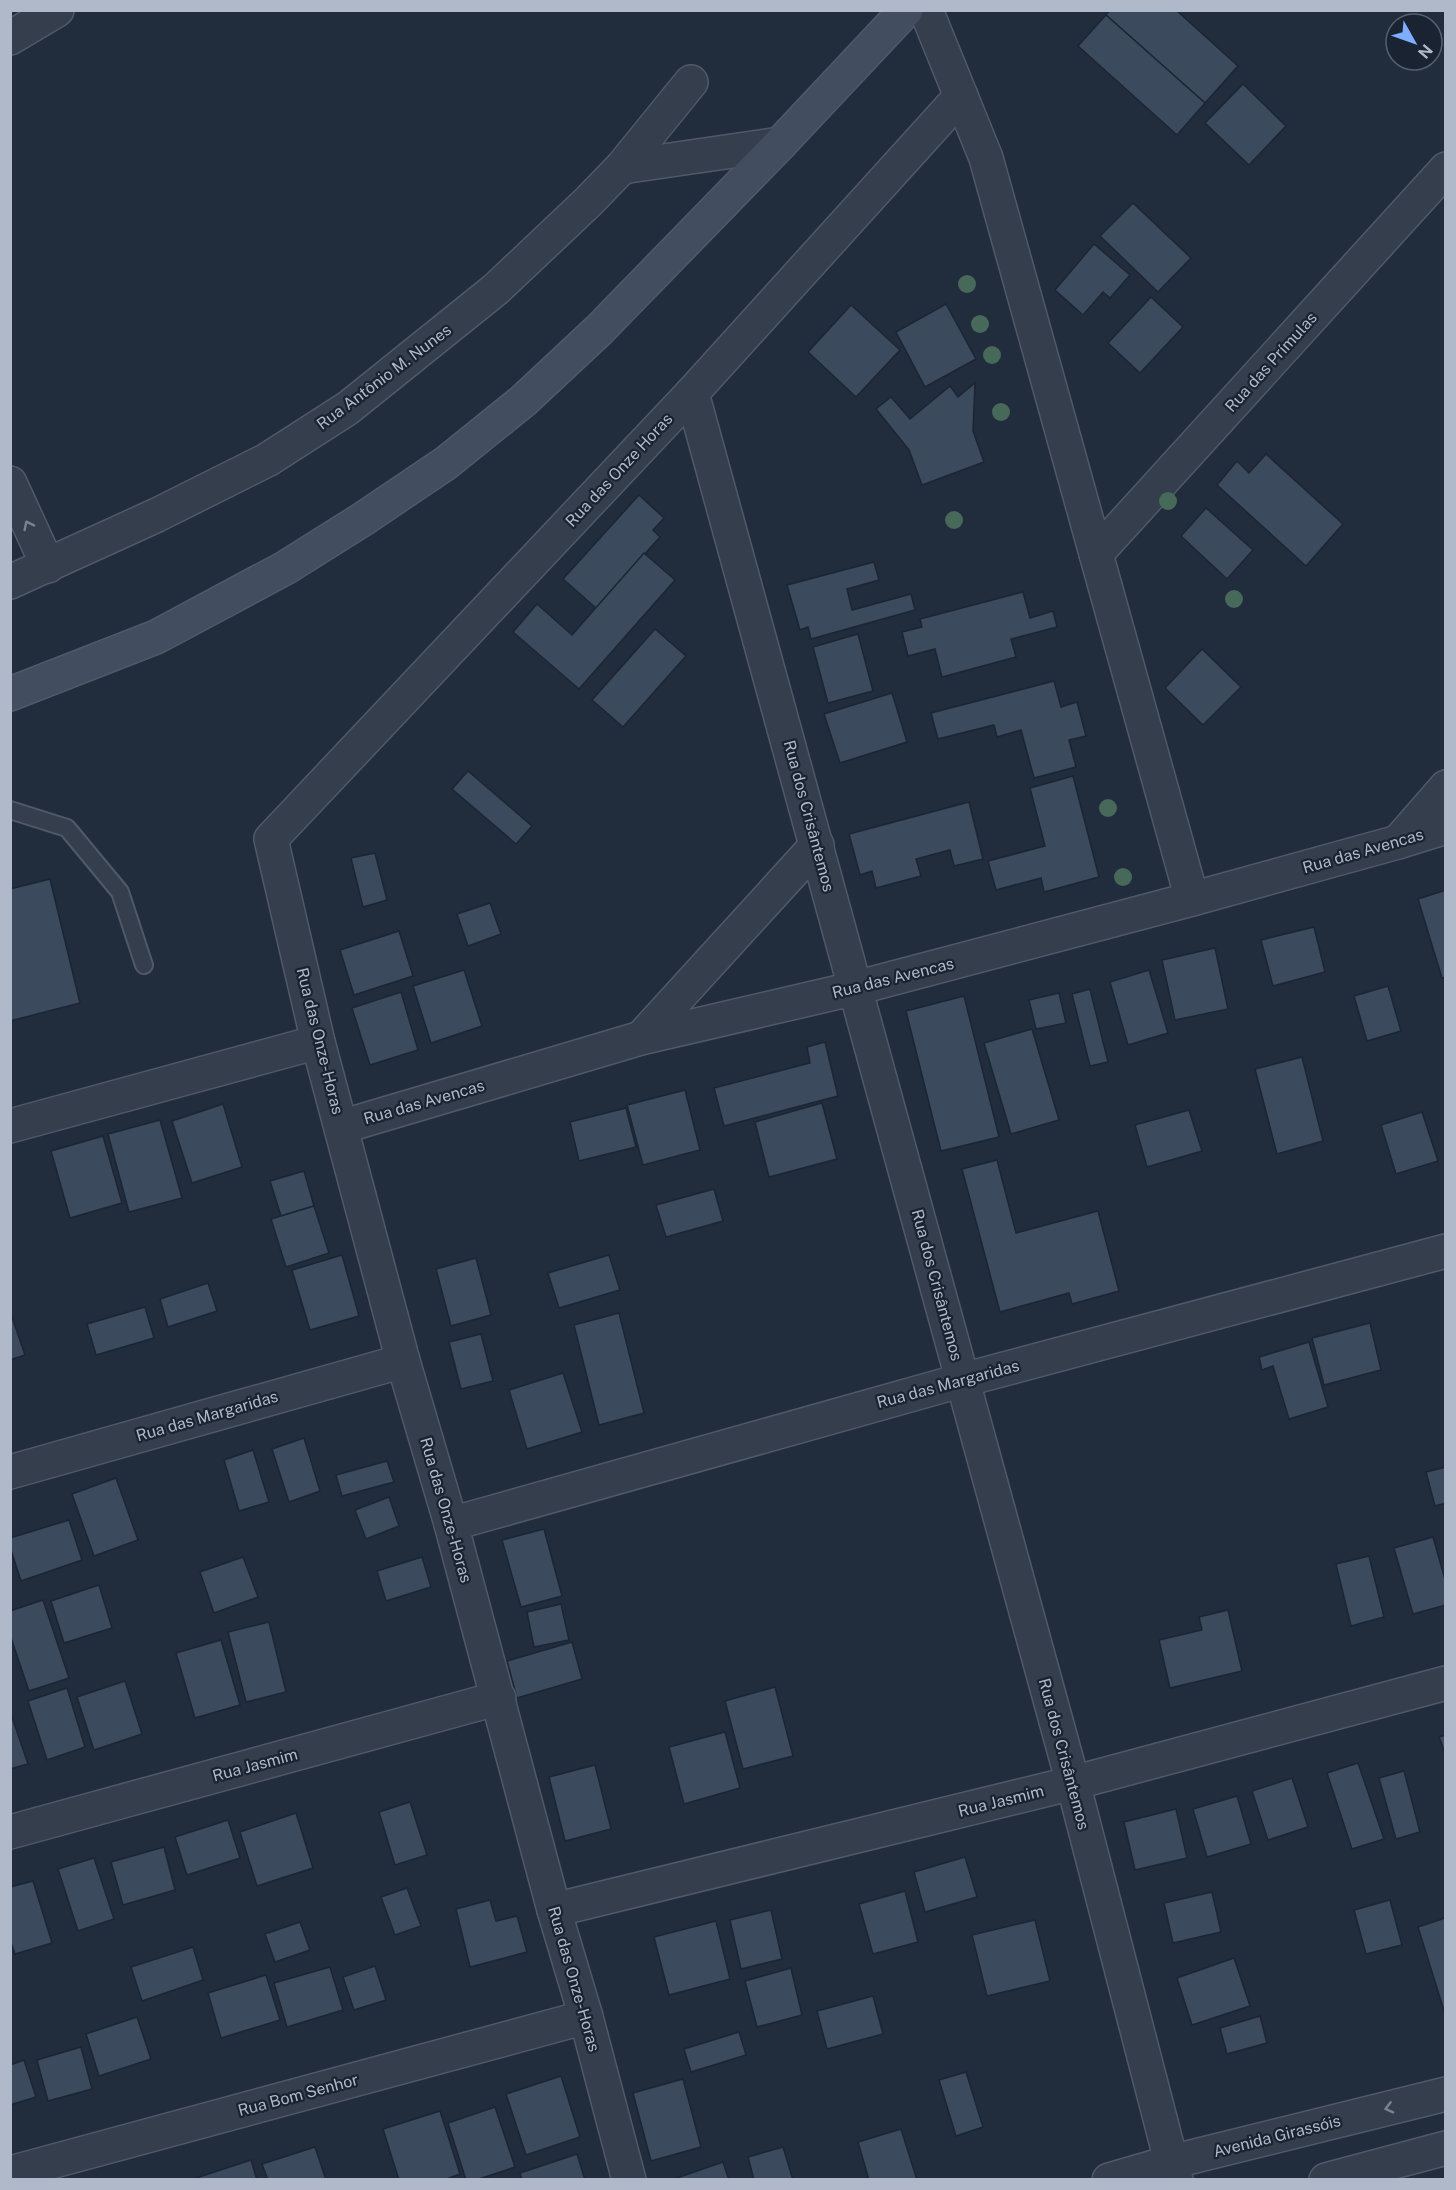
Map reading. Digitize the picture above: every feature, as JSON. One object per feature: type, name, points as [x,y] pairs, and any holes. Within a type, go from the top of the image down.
[{"type":"main road","points":[[10,694],[156,636],[285,568],[446,463],[523,401],[599,330],[780,144],[906,10]]},
{"type":"street","points":[[10,38],[57,10]]},
{"type":"street","points":[[926,10],[986,158],[1192,899]]},
{"type":"street","name":"Rua Antônio M. Nunes","points":[[10,582],[157,515],[267,460],[348,408],[496,289],[622,167],[691,82]]},
{"type":"street","name":"Rua das Onze Horas","points":[[271,839],[692,393],[961,96]]},
{"type":"street","points":[[622,167],[780,144]]},
{"type":"street","name":"Rua das Prímulas","points":[[1096,554],[1446,169]]},
{"type":"street","name":"Rua dos Crisântemos","points":[[692,393],[1073,1783],[1173,2171]]},
{"type":"street","points":[[10,483],[48,566]]},
{"type":"street","points":[[1398,842],[1446,787]]},
{"type":"street","name":"Rua das Avencas","points":[[341,1126],[641,1038],[856,988],[1192,899],[1446,827]]},
{"type":"street","name":"Rua das Onze-Horas","points":[[271,839],[318,1042],[403,1361],[451,1524],[629,2180]]},
{"type":"street","points":[[641,1038],[818,846]]},
{"type":"street","points":[[10,1126],[318,1042]]},
{"type":"street","name":"Rua das Margaridas","points":[[451,1524],[963,1380],[1446,1251]]},
{"type":"street","name":"Rua das Margaridas","points":[[10,1472],[403,1361]]},
{"type":"street","name":"Rua Jasmim","points":[[554,1910],[1073,1783],[1446,1683]]},
{"type":"street","name":"Rua Jasmim","points":[[10,1832],[499,1698]]},
{"type":"street","name":"Rua Bom Senhor","points":[[10,2173],[586,2017]]},
{"type":"street","name":"Avenida Girassóis","points":[[1109,2180],[1173,2171],[1446,2094]]},
{"type":"street","points":[[1326,2180],[1446,2148]]},
{"type":"lane","points":[[10,810],[68,828],[120,892],[144,965]]},
{"type":"building","points":[[1110,10],[1176,10],[1238,66],[1205,103],[1106,15]]},
{"type":"building","points":[[1106,15],[1205,103],[1177,135],[1078,46]]},
{"type":"building","points":[[1243,84],[1286,126],[1249,165],[1205,123]]},
{"type":"building","points":[[1133,203],[1191,258],[1158,292],[1100,236]]},
{"type":"building","points":[[1094,244],[1130,275],[1110,298],[1103,292],[1083,315],[1055,290]]},
{"type":"building","points":[[1151,297],[1183,327],[1140,373],[1108,343]]},
{"type":"building","points":[[946,304],[976,359],[925,387],[896,332]]},
{"type":"building","points":[[851,305],[900,350],[856,397],[808,352]]},
{"type":"building","points":[[975,383],[973,431],[984,462],[922,485],[909,450],[876,409],[891,397],[910,419],[950,386],[958,397]]},
{"type":"building","points":[[1266,454],[1343,524],[1306,566],[1217,485],[1237,461],[1249,473]]},
{"type":"building","points":[[639,495],[664,518],[653,530],[660,537],[596,608],[563,579]]},
{"type":"building","points":[[1206,508],[1253,550],[1227,579],[1181,536]]},
{"type":"building","points":[[644,553],[675,580],[579,689],[513,632],[537,604],[572,635]]},
{"type":"building","points":[[874,562],[879,580],[847,589],[852,610],[911,594],[915,610],[811,639],[808,627],[800,630],[787,585]]},
{"type":"building","points":[[1023,592],[1030,618],[1053,611],[1057,627],[1011,639],[1016,657],[942,677],[935,649],[908,656],[902,632],[922,627],[920,619]]},
{"type":"building","points":[[655,629],[686,656],[623,727],[592,700]]},
{"type":"building","points":[[858,634],[873,691],[828,703],[813,647]]},
{"type":"building","points":[[1202,649],[1241,687],[1203,725],[1165,688]]},
{"type":"building","points":[[1054,681],[1061,707],[1077,702],[1086,736],[1069,740],[1076,767],[1034,778],[1021,730],[997,737],[994,725],[938,739],[931,713]]},
{"type":"building","points":[[892,693],[907,742],[840,763],[824,714]]},
{"type":"building","points":[[468,771],[532,826],[516,844],[452,789]]},
{"type":"building","points":[[1073,776],[1099,877],[1044,892],[1041,878],[996,890],[988,861],[1045,846],[1030,788]]},
{"type":"building","points":[[969,802],[983,859],[954,866],[950,850],[916,859],[921,876],[876,888],[872,871],[860,875],[849,834]]},
{"type":"building","points":[[375,853],[387,900],[363,907],[351,858]]},
{"type":"building","points":[[50,879],[80,1003],[10,1021],[10,889]]},
{"type":"building","points":[[1446,890],[1446,977],[1442,978],[1418,899]]},
{"type":"building","points":[[490,903],[501,934],[468,946],[457,914]]},
{"type":"building","points":[[1314,927],[1325,972],[1273,986],[1261,940]]},
{"type":"building","points":[[399,931],[413,976],[354,995],[340,950]]},
{"type":"building","points":[[1215,948],[1228,1009],[1175,1020],[1162,960]]},
{"type":"building","points":[[464,970],[482,1026],[431,1043],[413,986]]},
{"type":"building","points":[[1149,970],[1168,1033],[1128,1045],[1110,982]]},
{"type":"building","points":[[1388,986],[1401,1031],[1367,1041],[1354,996]]},
{"type":"building","points":[[1090,989],[1108,1062],[1090,1066],[1072,994]]},
{"type":"building","points":[[401,992],[418,1050],[370,1065],[352,1008]]},
{"type":"building","points":[[1059,993],[1066,1023],[1036,1029],[1029,1000]]},
{"type":"building","points":[[964,996],[999,1137],[941,1151],[906,1011]]},
{"type":"building","points":[[1032,1029],[1059,1120],[1011,1134],[984,1043]]},
{"type":"building","points":[[825,1042],[838,1096],[724,1126],[714,1088],[810,1063],[807,1047]]},
{"type":"building","points":[[1302,1057],[1323,1141],[1277,1154],[1255,1069]]},
{"type":"building","points":[[685,1090],[700,1150],[643,1165],[627,1105]]},
{"type":"building","points":[[822,1103],[837,1159],[769,1177],[755,1122]]},
{"type":"building","points":[[223,1104],[242,1167],[192,1183],[172,1121]]},
{"type":"building","points":[[626,1108],[636,1147],[579,1161],[570,1122]]},
{"type":"building","points":[[1189,1110],[1202,1151],[1147,1167],[1135,1125]]},
{"type":"building","points":[[1422,1112],[1438,1161],[1396,1174],[1381,1125]]},
{"type":"building","points":[[160,1120],[182,1198],[129,1212],[108,1134]]},
{"type":"building","points":[[103,1136],[122,1203],[70,1218],[51,1151]]},
{"type":"building","points":[[997,1160],[1016,1233],[1098,1211],[1119,1291],[1072,1304],[1069,1293],[1000,1312],[962,1169]]},
{"type":"building","points":[[304,1171],[314,1206],[281,1216],[270,1181]]},
{"type":"building","points":[[714,1189],[723,1221],[666,1237],[656,1205]]},
{"type":"building","points":[[314,1206],[329,1253],[286,1267],[271,1219]]},
{"type":"building","points":[[342,1255],[359,1316],[310,1330],[292,1270]]},
{"type":"building","points":[[609,1255],[620,1290],[559,1308],[548,1273]]},
{"type":"building","points":[[476,1258],[491,1315],[451,1326],[436,1269]]},
{"type":"building","points":[[208,1283],[217,1311],[168,1327],[160,1299]]},
{"type":"building","points":[[145,1307],[154,1338],[96,1355],[87,1324]]},
{"type":"building","points":[[10,1311],[25,1355],[10,1360]]},
{"type":"building","points":[[619,1313],[644,1413],[599,1425],[574,1325]]},
{"type":"building","points":[[1370,1323],[1381,1370],[1324,1385],[1312,1338]]},
{"type":"building","points":[[481,1334],[493,1381],[461,1389],[449,1342]]},
{"type":"building","points":[[1309,1342],[1328,1407],[1289,1419],[1273,1366],[1262,1370],[1259,1357]]},
{"type":"building","points":[[563,1373],[582,1432],[527,1449],[509,1390]]},
{"type":"building","points":[[304,1438],[320,1491],[289,1502],[272,1449]]},
{"type":"building","points":[[253,1450],[269,1502],[239,1511],[224,1460]]},
{"type":"building","points":[[387,1461],[394,1482],[342,1496],[336,1475]]},
{"type":"building","points":[[1446,1467],[1446,1503],[1435,1506],[1426,1472]]},
{"type":"building","points":[[116,1478],[138,1540],[94,1556],[72,1494]]},
{"type":"building","points":[[389,1497],[399,1526],[366,1539],[355,1510]]},
{"type":"building","points":[[69,1520],[82,1560],[21,1581],[10,1547],[10,1538]]},
{"type":"building","points":[[544,1529],[562,1596],[521,1607],[502,1540]]},
{"type":"building","points":[[1433,1537],[1446,1583],[1446,1605],[1413,1614],[1394,1548]]},
{"type":"building","points":[[1369,1556],[1384,1617],[1351,1626],[1336,1564]]},
{"type":"building","points":[[243,1557],[258,1597],[214,1613],[200,1572]]},
{"type":"building","points":[[422,1557],[431,1587],[386,1601],[377,1571]]},
{"type":"building","points":[[99,1585],[112,1628],[64,1643],[51,1601]]},
{"type":"building","points":[[43,1600],[69,1678],[29,1691],[10,1635],[10,1611]]},
{"type":"building","points":[[561,1604],[569,1640],[534,1647],[527,1612]]},
{"type":"building","points":[[1228,1610],[1242,1671],[1170,1688],[1159,1640],[1202,1630],[1199,1617]]},
{"type":"building","points":[[269,1622],[286,1692],[246,1702],[228,1632]]},
{"type":"building","points":[[221,1640],[240,1705],[195,1718],[176,1653]]},
{"type":"building","points":[[572,1642],[582,1679],[517,1698],[507,1661]]},
{"type":"building","points":[[125,1681],[142,1734],[94,1750],[77,1697]]},
{"type":"building","points":[[775,1687],[793,1756],[743,1769],[725,1701]]},
{"type":"building","points":[[67,1688],[85,1747],[47,1760],[28,1701]]},
{"type":"building","points":[[10,1711],[28,1764],[10,1769]]},
{"type":"building","points":[[725,1732],[740,1788],[684,1804],[669,1747]]},
{"type":"building","points":[[1446,1735],[1446,1755],[1439,1737]]},
{"type":"building","points":[[1358,1763],[1384,1839],[1352,1849],[1327,1773]]},
{"type":"building","points":[[595,1765],[611,1829],[565,1841],[549,1777]]},
{"type":"building","points":[[1404,1771],[1420,1832],[1396,1839],[1379,1778]]},
{"type":"building","points":[[1292,1778],[1308,1827],[1268,1840],[1252,1791]]},
{"type":"building","points":[[1237,1796],[1251,1844],[1207,1857],[1193,1809]]},
{"type":"building","points":[[410,1802],[427,1855],[395,1865],[379,1812]]},
{"type":"building","points":[[1176,1809],[1187,1858],[1135,1870],[1124,1822]]},
{"type":"building","points":[[296,1813],[313,1868],[257,1886],[240,1832]]},
{"type":"building","points":[[228,1820],[240,1858],[187,1875],[175,1837]]},
{"type":"building","points":[[164,1847],[175,1890],[123,1905],[111,1862]]},
{"type":"building","points":[[965,1857],[977,1897],[925,1912],[914,1872]]},
{"type":"building","points":[[94,1858],[114,1919],[78,1931],[58,1869]]},
{"type":"building","points":[[33,1881],[52,1943],[15,1954],[10,1940],[10,1887]]},
{"type":"building","points":[[407,1888],[421,1926],[395,1935],[381,1897]]},
{"type":"building","points":[[905,1891],[918,1942],[873,1954],[859,1904]]},
{"type":"building","points":[[1212,1892],[1221,1932],[1173,1943],[1164,1903]]},
{"type":"building","points":[[490,1900],[496,1921],[517,1916],[527,1952],[470,1967],[456,1909]]},
{"type":"building","points":[[1390,1900],[1402,1945],[1366,1954],[1354,1910]]},
{"type":"building","points":[[771,1910],[782,1959],[741,1969],[730,1920]]},
{"type":"building","points":[[1446,1919],[1446,2017],[1418,1927]]},
{"type":"building","points":[[1035,1920],[1050,1981],[987,1996],[972,1935]]},
{"type":"building","points":[[716,1921],[730,1979],[669,1995],[654,1937]]},
{"type":"building","points":[[300,1922],[310,1950],[275,1962],[265,1934]]},
{"type":"building","points":[[193,1947],[203,1980],[142,2001],[131,1967]]},
{"type":"building","points":[[1234,1958],[1250,2006],[1192,2025],[1177,1978]]},
{"type":"building","points":[[375,1966],[386,2000],[354,2010],[343,1977]]},
{"type":"building","points":[[330,1967],[343,2010],[287,2027],[274,1983]]},
{"type":"building","points":[[791,1968],[802,2015],[757,2027],[745,1981]]},
{"type":"building","points":[[266,1975],[280,2020],[221,2038],[208,1993]]},
{"type":"building","points":[[873,1996],[883,2034],[827,2049],[817,2011]]},
{"type":"building","points":[[1260,2016],[1267,2043],[1227,2054],[1220,2028]]},
{"type":"building","points":[[137,2017],[151,2059],[99,2076],[86,2034]]},
{"type":"building","points":[[739,2032],[746,2055],[691,2072],[684,2049]]},
{"type":"building","points":[[81,2047],[92,2089],[48,2101],[37,2060]]},
{"type":"building","points":[[24,2060],[36,2097],[10,2105],[10,2065]]},
{"type":"building","points":[[966,2072],[983,2127],[956,2136],[939,2080]]},
{"type":"building","points":[[561,2076],[580,2137],[526,2155],[506,2094]]},
{"type":"building","points":[[683,2079],[701,2147],[651,2161],[633,2093]]},
{"type":"building","points":[[495,2107],[515,2167],[476,2180],[466,2180],[448,2123]]},
{"type":"building","points":[[440,2111],[460,2174],[444,2180],[399,2180],[383,2129]]},
{"type":"building","points":[[901,2129],[917,2180],[869,2180],[858,2142]]},
{"type":"building","points":[[315,2147],[326,2180],[268,2180],[262,2164]]},
{"type":"building","points":[[783,2147],[793,2180],[754,2180],[748,2157]]},
{"type":"building","points":[[577,2154],[585,2180],[522,2180],[520,2173]]},
{"type":"building","points":[[251,2160],[257,2180],[193,2180],[193,2179]]},
{"type":"building","points":[[723,2162],[729,2180],[671,2180]]}]
